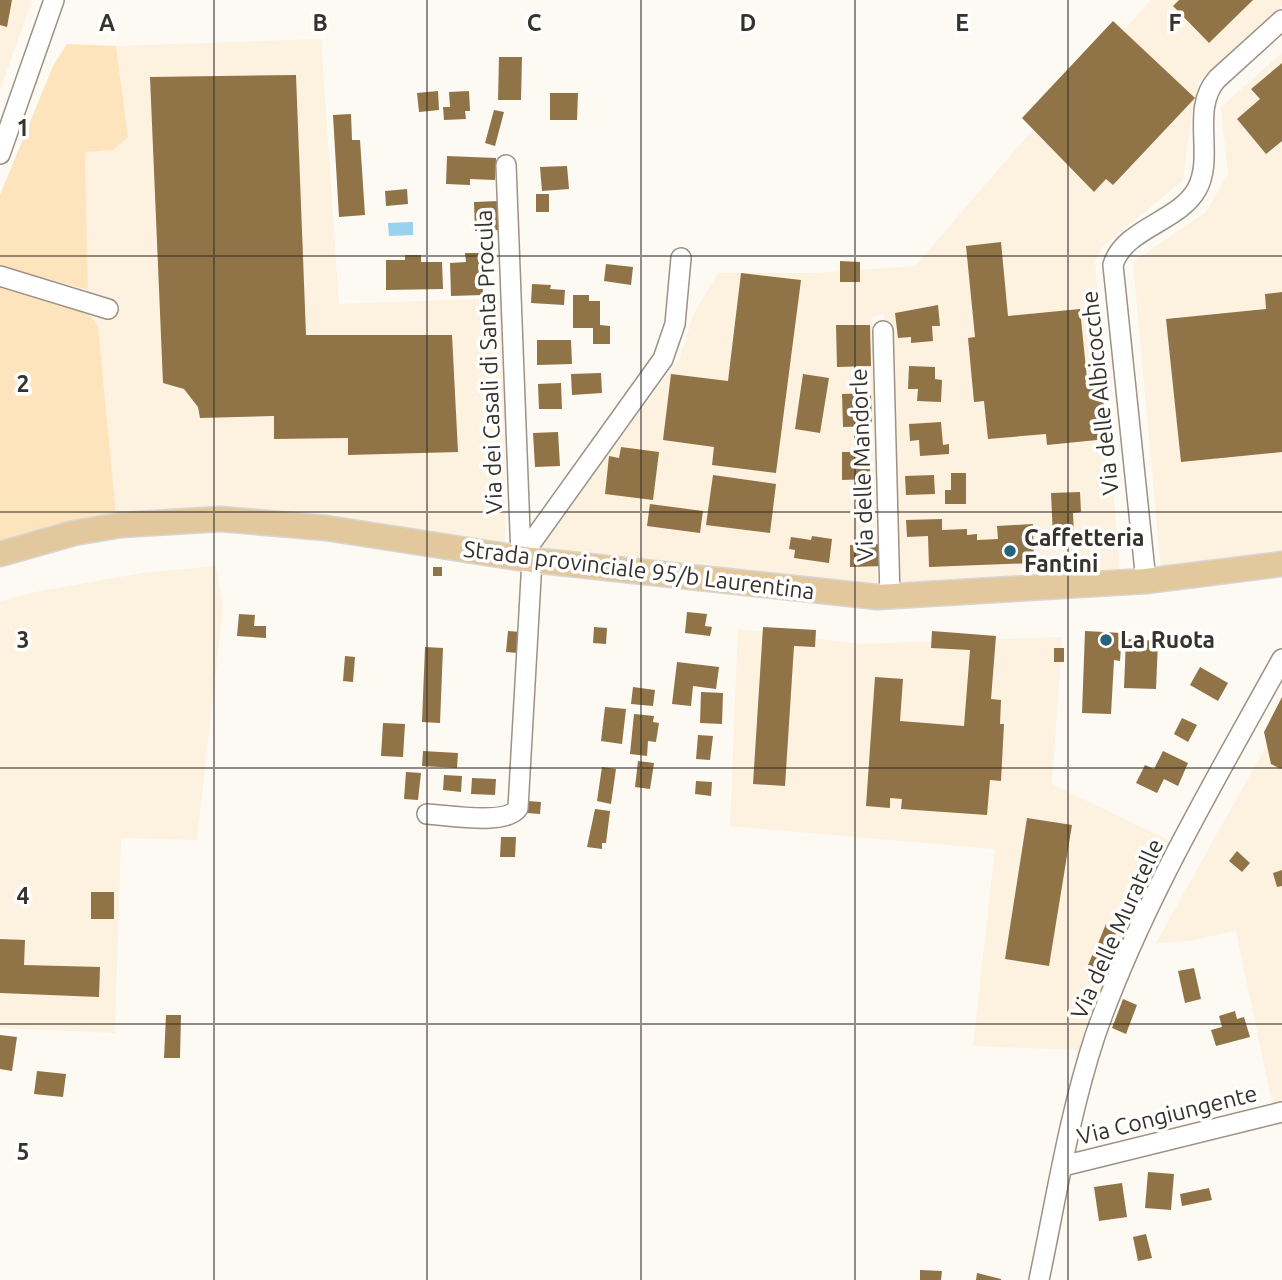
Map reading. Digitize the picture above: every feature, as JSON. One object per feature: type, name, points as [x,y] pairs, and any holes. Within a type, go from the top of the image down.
[{"type":"main road","name":"Strada provinciale 95/b Laurentina","points":[[0,554],[97,529],[209,519],[326,528],[527,559],[890,598],[1146,581],[1282,564]]},
{"type":"street","points":[[0,154],[54,0]]},
{"type":"street","name":"Via delle Albicocche","points":[[1146,581],[1113,265],[1123,248],[1183,206],[1194,193],[1202,173],[1205,106],[1209,91],[1217,79],[1282,20]]},
{"type":"street","name":"Via dei Casali di Santa Procula","points":[[427,814],[498,818],[511,816],[518,808],[527,559],[506,165]]},
{"type":"street","points":[[527,559],[661,364],[675,324],[681,258]]},
{"type":"street","points":[[0,275],[108,309]]},
{"type":"street","name":"Via delle Mandorle","points":[[883,331],[890,598]]},
{"type":"street","name":"Via delle Muratelle","points":[[1039,1280],[1090,1051],[1121,970],[1200,808],[1282,659]]},
{"type":"street","name":"Via Congiungente","points":[[1063,1166],[1282,1112]]},
{"type":"shaded area","points":[[0,0],[32,0],[0,90]]},
{"type":"shaded area","points":[[1151,0],[1282,0],[1282,6],[1199,81],[1183,180],[1102,247],[1095,261],[1121,584],[900,604],[884,314],[872,317],[877,583],[770,575],[544,550],[546,537],[680,358],[693,315],[718,273],[817,273],[915,266]]},
{"type":"shaded area","points":[[321,39],[339,304],[504,298],[505,543],[416,532],[116,514],[98,326],[89,314],[85,152],[113,150],[128,137],[116,46]]},
{"type":"shaded area","points":[[67,44],[116,46],[128,137],[113,150],[85,152],[88,290],[0,266],[0,195],[53,66]]},
{"type":"shaded area","points":[[1282,53],[1282,552],[1161,569],[1133,262],[1206,212],[1228,174],[1221,107]]},
{"type":"shaded area","points":[[0,285],[89,314],[98,326],[116,514],[0,540]]},
{"type":"shaded area","points":[[216,566],[223,608],[197,840],[121,838],[115,1033],[0,1028],[0,602],[30,593],[142,573]]},
{"type":"shaded area","points":[[738,629],[859,644],[1062,637],[1052,784],[1170,841],[1127,935],[1081,1050],[973,1046],[995,849],[730,826]]},
{"type":"shaded area","points":[[1282,718],[1282,1125],[1277,1126],[1236,931],[1188,941],[1156,943]]},
{"type":"water","points":[[413,222],[413,235],[389,236],[388,223]]},
{"type":"building","points":[[0,0],[12,0],[7,27],[0,25]]},
{"type":"building","points":[[1179,0],[1253,0],[1209,43],[1173,6]]},
{"type":"building","points":[[1113,21],[1195,98],[1113,185],[1106,179],[1094,192],[1022,118]]},
{"type":"building","points":[[499,57],[522,57],[521,100],[498,100]]},
{"type":"building","points":[[1282,63],[1282,141],[1266,154],[1237,119],[1260,99],[1251,89]]},
{"type":"building","points":[[296,75],[306,335],[452,335],[458,452],[348,455],[348,438],[274,439],[274,416],[200,418],[198,407],[184,389],[163,383],[150,77]]},
{"type":"building","points":[[438,91],[439,110],[419,112],[417,93]]},
{"type":"building","points":[[469,91],[470,111],[465,111],[466,119],[444,120],[443,107],[450,107],[449,92]]},
{"type":"building","points":[[550,93],[578,93],[577,120],[550,120]]},
{"type":"building","points":[[494,110],[504,112],[495,146],[485,143]]},
{"type":"building","points":[[351,114],[352,140],[360,140],[365,215],[339,217],[333,115]]},
{"type":"building","points":[[447,156],[496,158],[495,180],[470,179],[470,185],[446,184]]},
{"type":"building","points":[[567,166],[569,189],[542,191],[540,167]]},
{"type":"building","points":[[407,189],[408,204],[386,206],[385,191]]},
{"type":"building","points":[[536,194],[549,194],[549,212],[536,212]]},
{"type":"building","points":[[499,201],[500,230],[475,231],[474,202]]},
{"type":"building","points":[[1001,242],[1008,316],[1080,309],[1088,389],[1102,388],[1107,439],[1047,445],[1046,434],[988,439],[984,401],[974,402],[968,338],[975,337],[966,246]]},
{"type":"building","points":[[465,253],[482,253],[483,295],[451,296],[450,263],[466,262]]},
{"type":"building","points":[[405,255],[421,255],[421,262],[442,262],[443,289],[386,290],[386,260],[405,260]]},
{"type":"building","points":[[840,261],[860,262],[860,282],[840,282]]},
{"type":"building","points":[[606,264],[633,267],[631,285],[604,281]]},
{"type":"building","points":[[741,273],[801,280],[776,473],[712,465],[714,447],[663,440],[671,374],[728,381]]},
{"type":"building","points":[[532,284],[551,285],[550,289],[565,290],[564,305],[531,303]]},
{"type":"building","points":[[1282,292],[1282,452],[1181,462],[1166,319],[1266,309],[1265,294]]},
{"type":"building","points":[[573,295],[589,295],[589,301],[600,301],[600,325],[610,326],[610,344],[593,344],[593,328],[573,328]]},
{"type":"building","points":[[938,305],[940,326],[932,326],[933,341],[911,343],[911,337],[898,338],[895,313]]},
{"type":"building","points":[[836,325],[870,325],[871,366],[837,367]]},
{"type":"building","points":[[537,340],[571,340],[572,364],[537,365]]},
{"type":"building","points":[[909,366],[935,367],[935,379],[942,380],[941,402],[917,401],[918,389],[908,389]]},
{"type":"building","points":[[601,373],[602,393],[572,395],[571,374]]},
{"type":"building","points":[[803,374],[829,378],[820,433],[795,429]]},
{"type":"building","points":[[561,383],[562,409],[539,409],[538,384]]},
{"type":"building","points":[[871,393],[872,426],[843,427],[842,394]]},
{"type":"building","points":[[941,422],[943,445],[949,444],[949,454],[920,456],[919,440],[910,441],[909,424]]},
{"type":"building","points":[[558,432],[560,466],[535,467],[533,433]]},
{"type":"building","points":[[621,447],[659,452],[653,500],[605,494],[609,456],[619,458]]},
{"type":"building","points":[[842,452],[870,452],[870,479],[842,480]]},
{"type":"building","points":[[951,473],[966,473],[966,504],[945,504],[945,490],[951,490]]},
{"type":"building","points":[[713,475],[776,484],[770,533],[706,525]]},
{"type":"building","points":[[934,475],[935,494],[906,495],[905,476]]},
{"type":"building","points":[[1080,492],[1081,512],[1073,513],[1074,535],[1053,536],[1051,493]]},
{"type":"building","points":[[650,504],[703,511],[700,533],[647,526]]},
{"type":"building","points":[[942,519],[942,530],[967,529],[967,535],[977,534],[977,540],[998,539],[997,526],[1033,524],[1034,563],[929,567],[928,536],[907,537],[906,520]]},
{"type":"building","points":[[812,536],[832,539],[829,563],[794,558],[795,550],[789,549],[791,537],[811,540]]},
{"type":"building","points":[[883,544],[883,566],[850,567],[850,545]]},
{"type":"building","points":[[1082,565],[1092,565],[1092,574],[1082,575]]},
{"type":"building","points":[[433,567],[442,567],[442,576],[433,576]]},
{"type":"building","points":[[687,612],[707,614],[705,626],[712,627],[710,636],[685,633]]},
{"type":"building","points":[[239,614],[255,615],[254,626],[266,626],[266,638],[237,636]]},
{"type":"building","points":[[594,627],[607,628],[606,644],[593,643]]},
{"type":"building","points":[[763,627],[816,630],[815,647],[794,646],[785,786],[753,784]]},
{"type":"building","points":[[508,631],[521,632],[519,653],[506,652]]},
{"type":"building","points":[[932,631],[996,636],[991,699],[1001,700],[1000,724],[1004,724],[1001,781],[990,780],[987,815],[901,809],[902,799],[890,798],[890,808],[866,806],[875,677],[903,679],[900,721],[964,726],[970,650],[931,648]]},
{"type":"building","points":[[1085,631],[1122,633],[1120,661],[1114,660],[1111,714],[1082,713]]},
{"type":"building","points":[[1126,639],[1158,641],[1156,689],[1124,688]]},
{"type":"building","points":[[425,647],[443,648],[440,723],[422,722]]},
{"type":"building","points":[[1054,648],[1064,648],[1064,662],[1054,662]]},
{"type":"building","points":[[345,656],[355,657],[353,682],[343,681]]},
{"type":"building","points":[[677,662],[719,667],[716,689],[693,686],[691,706],[672,704]]},
{"type":"building","points":[[1200,667],[1228,683],[1218,701],[1190,685]]},
{"type":"building","points":[[633,687],[655,690],[653,706],[631,704]]},
{"type":"building","points":[[701,692],[723,693],[722,724],[700,723]]},
{"type":"building","points":[[1282,697],[1281,769],[1271,764],[1264,732]]},
{"type":"building","points":[[605,707],[626,709],[622,744],[601,741]]},
{"type":"building","points":[[634,714],[654,716],[653,722],[659,723],[656,742],[648,741],[647,756],[630,754]]},
{"type":"building","points":[[1182,718],[1197,725],[1188,742],[1174,734]]},
{"type":"building","points":[[383,723],[405,724],[403,757],[381,756]]},
{"type":"building","points":[[698,735],[713,736],[710,760],[696,759]]},
{"type":"building","points":[[423,751],[458,753],[457,768],[422,766]]},
{"type":"building","points":[[1163,751],[1188,763],[1178,786],[1164,779],[1157,793],[1136,783],[1145,765],[1154,769]]},
{"type":"building","points":[[638,761],[654,763],[650,789],[635,787]]},
{"type":"building","points":[[602,767],[616,769],[611,804],[597,801]]},
{"type":"building","points":[[406,772],[421,773],[418,800],[404,799]]},
{"type":"building","points":[[444,775],[462,776],[461,792],[443,790]]},
{"type":"building","points":[[472,778],[496,779],[495,795],[471,794]]},
{"type":"building","points":[[696,781],[712,782],[711,796],[695,794]]},
{"type":"building","points":[[528,801],[541,802],[540,814],[527,813]]},
{"type":"building","points":[[595,809],[610,811],[606,843],[602,843],[602,849],[587,847]]},
{"type":"building","points":[[1027,818],[1072,825],[1049,966],[1005,959]]},
{"type":"building","points":[[501,837],[516,837],[515,857],[500,857]]},
{"type":"building","points":[[1237,851],[1250,863],[1242,872],[1229,861]]},
{"type":"building","points":[[1282,870],[1282,886],[1277,887],[1273,873]]},
{"type":"building","points":[[91,892],[114,892],[114,919],[91,919]]},
{"type":"building","points":[[1106,924],[1118,929],[1108,951],[1097,946]]},
{"type":"building","points":[[0,939],[25,940],[24,965],[100,967],[99,997],[0,993]]},
{"type":"building","points":[[1095,949],[1108,955],[1097,978],[1085,972]]},
{"type":"building","points":[[1194,968],[1201,999],[1185,1003],[1178,971]]},
{"type":"building","points":[[1123,999],[1137,1005],[1126,1034],[1112,1028]]},
{"type":"building","points":[[1235,1011],[1237,1019],[1244,1017],[1250,1037],[1216,1046],[1211,1030],[1222,1027],[1219,1016]]},
{"type":"building","points":[[166,1015],[181,1015],[180,1058],[164,1058]]},
{"type":"building","points":[[0,1035],[17,1037],[12,1071],[0,1069]]},
{"type":"building","points":[[37,1071],[66,1074],[63,1097],[34,1094]]},
{"type":"building","points":[[1148,1172],[1174,1174],[1171,1210],[1145,1208]]},
{"type":"building","points":[[1122,1183],[1127,1217],[1099,1221],[1094,1187]]},
{"type":"building","points":[[1209,1188],[1212,1200],[1182,1206],[1180,1194]]},
{"type":"building","points":[[1146,1234],[1152,1258],[1138,1261],[1133,1237]]},
{"type":"building","points":[[920,1270],[942,1271],[941,1280],[920,1280]]},
{"type":"building","points":[[977,1273],[1001,1279],[1001,1280],[976,1280]]},
{"type":"place","name":"Caffetteria Fantini","points":[[1010,551]]},
{"type":"place","name":"La Ruota","points":[[1106,640]]}]
